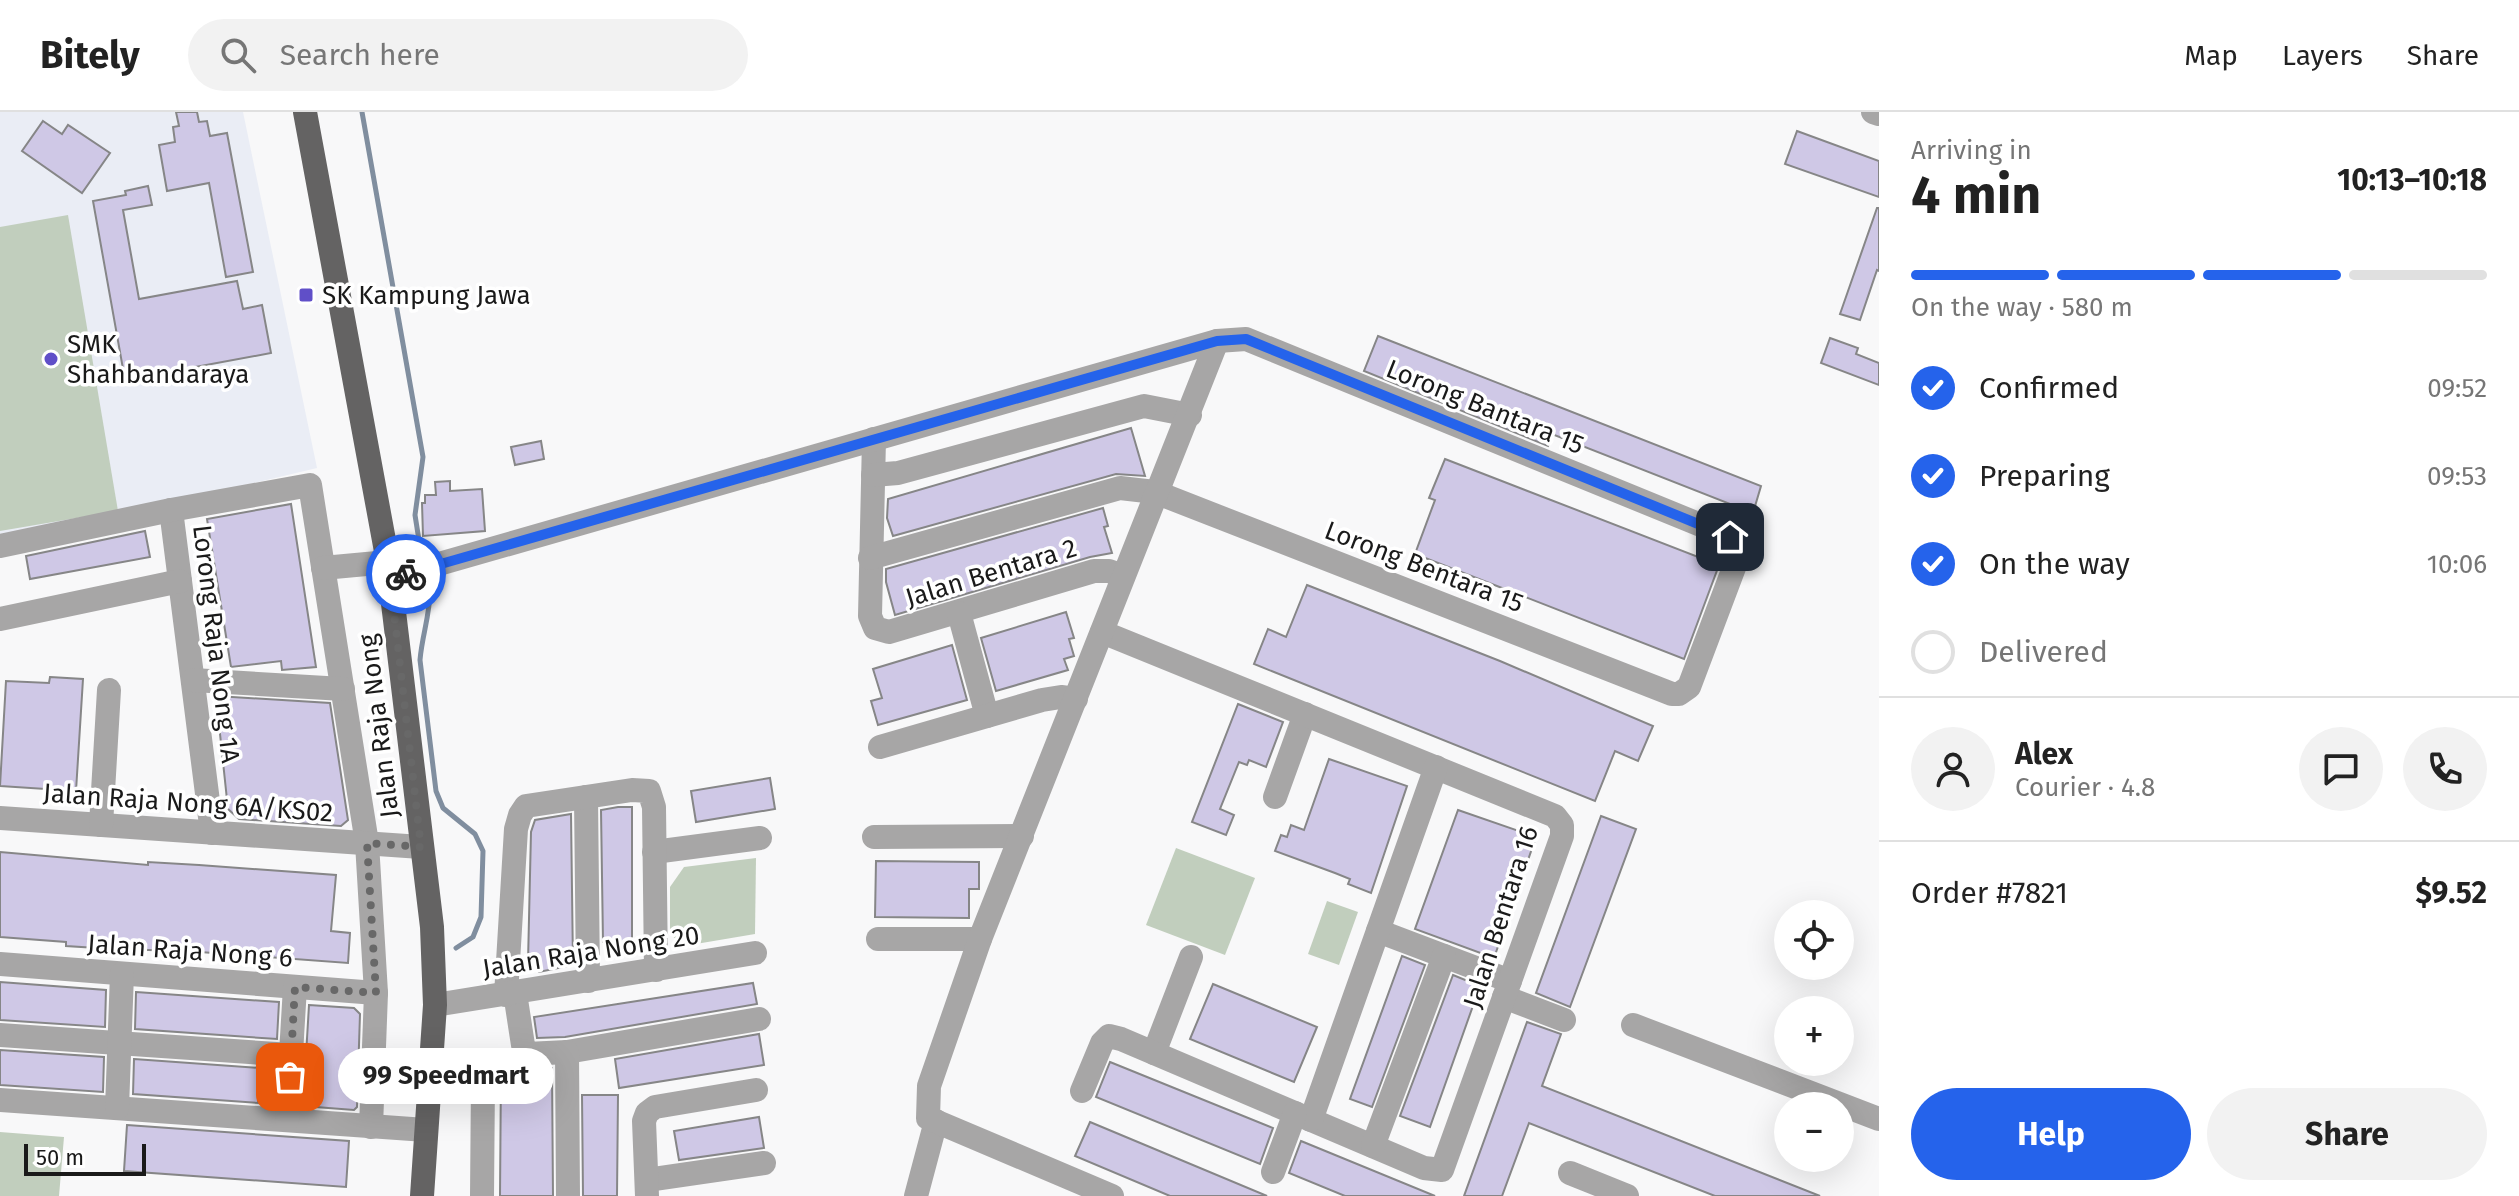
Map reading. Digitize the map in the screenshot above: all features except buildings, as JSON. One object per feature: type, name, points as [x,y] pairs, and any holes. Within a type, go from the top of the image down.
[{"type":"main road","name":"Jalan Raja Nong","points":[[305,112],[389,570],[432,927],[435,1005],[422,1196]]},
{"type":"street","points":[[1873,112],[1879,114]]},
{"type":"street","name":"Lorong Bantara 15","points":[[323,568],[389,570],[874,439],[1217,341],[1246,339],[1730,537],[1738,545],[1738,557],[1689,687],[1679,694],[1672,694]]},
{"type":"street","points":[[916,1196],[932,1120],[929,1086],[980,939],[1217,341]]},
{"type":"street","points":[[873,475],[898,473],[1144,406],[1190,415]]},
{"type":"street","points":[[870,558],[874,439]]},
{"type":"street","points":[[0,546],[310,485],[367,843],[376,993],[371,1127]]},
{"type":"street","name":"Lorong Bentara 15","points":[[870,558],[1120,488],[1155,492],[1672,694]]},
{"type":"street","name":"Lorong Raja Nong 1A","points":[[171,510],[212,833]]},
{"type":"street","name":"Jalan Bentara 2","points":[[870,558],[870,616],[875,628],[889,632],[1094,571],[1109,571],[1123,576]]},
{"type":"street","points":[[0,619],[180,581]]},
{"type":"street","points":[[959,613],[987,716]]},
{"type":"street","name":"Jalan Bentara 16","points":[[1082,1091],[1102,1043],[1109,1036],[1424,1168],[1442,1170],[1562,836],[1562,825],[1555,816],[1102,632]]},
{"type":"street","points":[[193,680],[343,689]]},
{"type":"street","points":[[101,825],[109,690]]},
{"type":"street","points":[[880,747],[1051,699],[1076,699]]},
{"type":"street","points":[[1275,797],[1305,714]]},
{"type":"street","points":[[1273,1172],[1303,1116],[1378,931],[1436,767]]},
{"type":"street","points":[[656,970],[654,807],[649,791],[632,790],[526,806],[516,829],[510,994],[527,1054],[567,1052],[759,1019]]},
{"type":"street","points":[[586,797],[588,981]]},
{"type":"street","name":"Jalan Raja Nong 6A/KS02","points":[[0,818],[421,847]]},
{"type":"street","points":[[874,837],[1022,836]]},
{"type":"street","points":[[654,852],[760,838]]},
{"type":"street","points":[[1378,931],[1444,956],[1564,1020]]},
{"type":"street","points":[[878,939],[980,939]]},
{"type":"street","name":"Jalan Raja Nong 20","points":[[435,1005],[755,953]]},
{"type":"street","points":[[1373,1146],[1444,956]]},
{"type":"street","points":[[1154,1053],[1191,957]]},
{"type":"street","name":"Jalan Raja Nong 6","points":[[0,964],[376,993]]},
{"type":"street","points":[[117,1108],[122,974]]},
{"type":"street","points":[[287,1120],[295,987]]},
{"type":"street","points":[[1633,1025],[1879,1119]]},
{"type":"street","points":[[0,1035],[291,1055]]},
{"type":"street","points":[[567,1052],[568,1196]]},
{"type":"street","points":[[482,1196],[483,1079]]},
{"type":"street","points":[[756,1090],[655,1107],[647,1113],[644,1121],[647,1188],[764,1163]]},
{"type":"street","points":[[0,1100],[426,1130]]},
{"type":"street","points":[[932,1120],[1061,1186],[1112,1196]]},
{"type":"street","points":[[1570,1173],[1627,1196]]},
{"type":"shaded area","points":[[0,112],[243,112],[317,468],[132,512],[0,538]]},
{"type":"green space","name":"SMK Shahbandaraya","points":[[68,215],[118,511],[0,531],[0,227]]},
{"type":"green space","points":[[1176,848],[1255,878],[1225,955],[1146,925]]},
{"type":"green space","points":[[756,858],[755,934],[684,946],[670,934],[670,887],[684,867]]},
{"type":"green space","points":[[1327,901],[1358,912],[1339,965],[1308,954]]},
{"type":"green space","points":[[0,1132],[64,1137],[59,1196],[0,1196]]},
{"type":"waterway","points":[[362,112],[423,457],[415,515],[421,553]]},
{"type":"waterway","points":[[430,587],[420,660],[436,791],[443,808],[475,834],[483,851],[481,917],[473,937],[456,948]]},
{"type":"way so far","points":[[290,1077],[295,987],[376,993],[367,843],[421,847],[390,578],[406,574]]},
{"type":"place","name":"SK Kampung Jawa","points":[[306,295]]},
{"type":"place","name":"SMK Shahbandaraya","points":[[51,359]]},
{"type":"place","name":"99 Speedmart","points":[[290,1077]]},
{"type":"route","points":[[406,574],[1217,341],[1246,339],[1730,537]]}]
